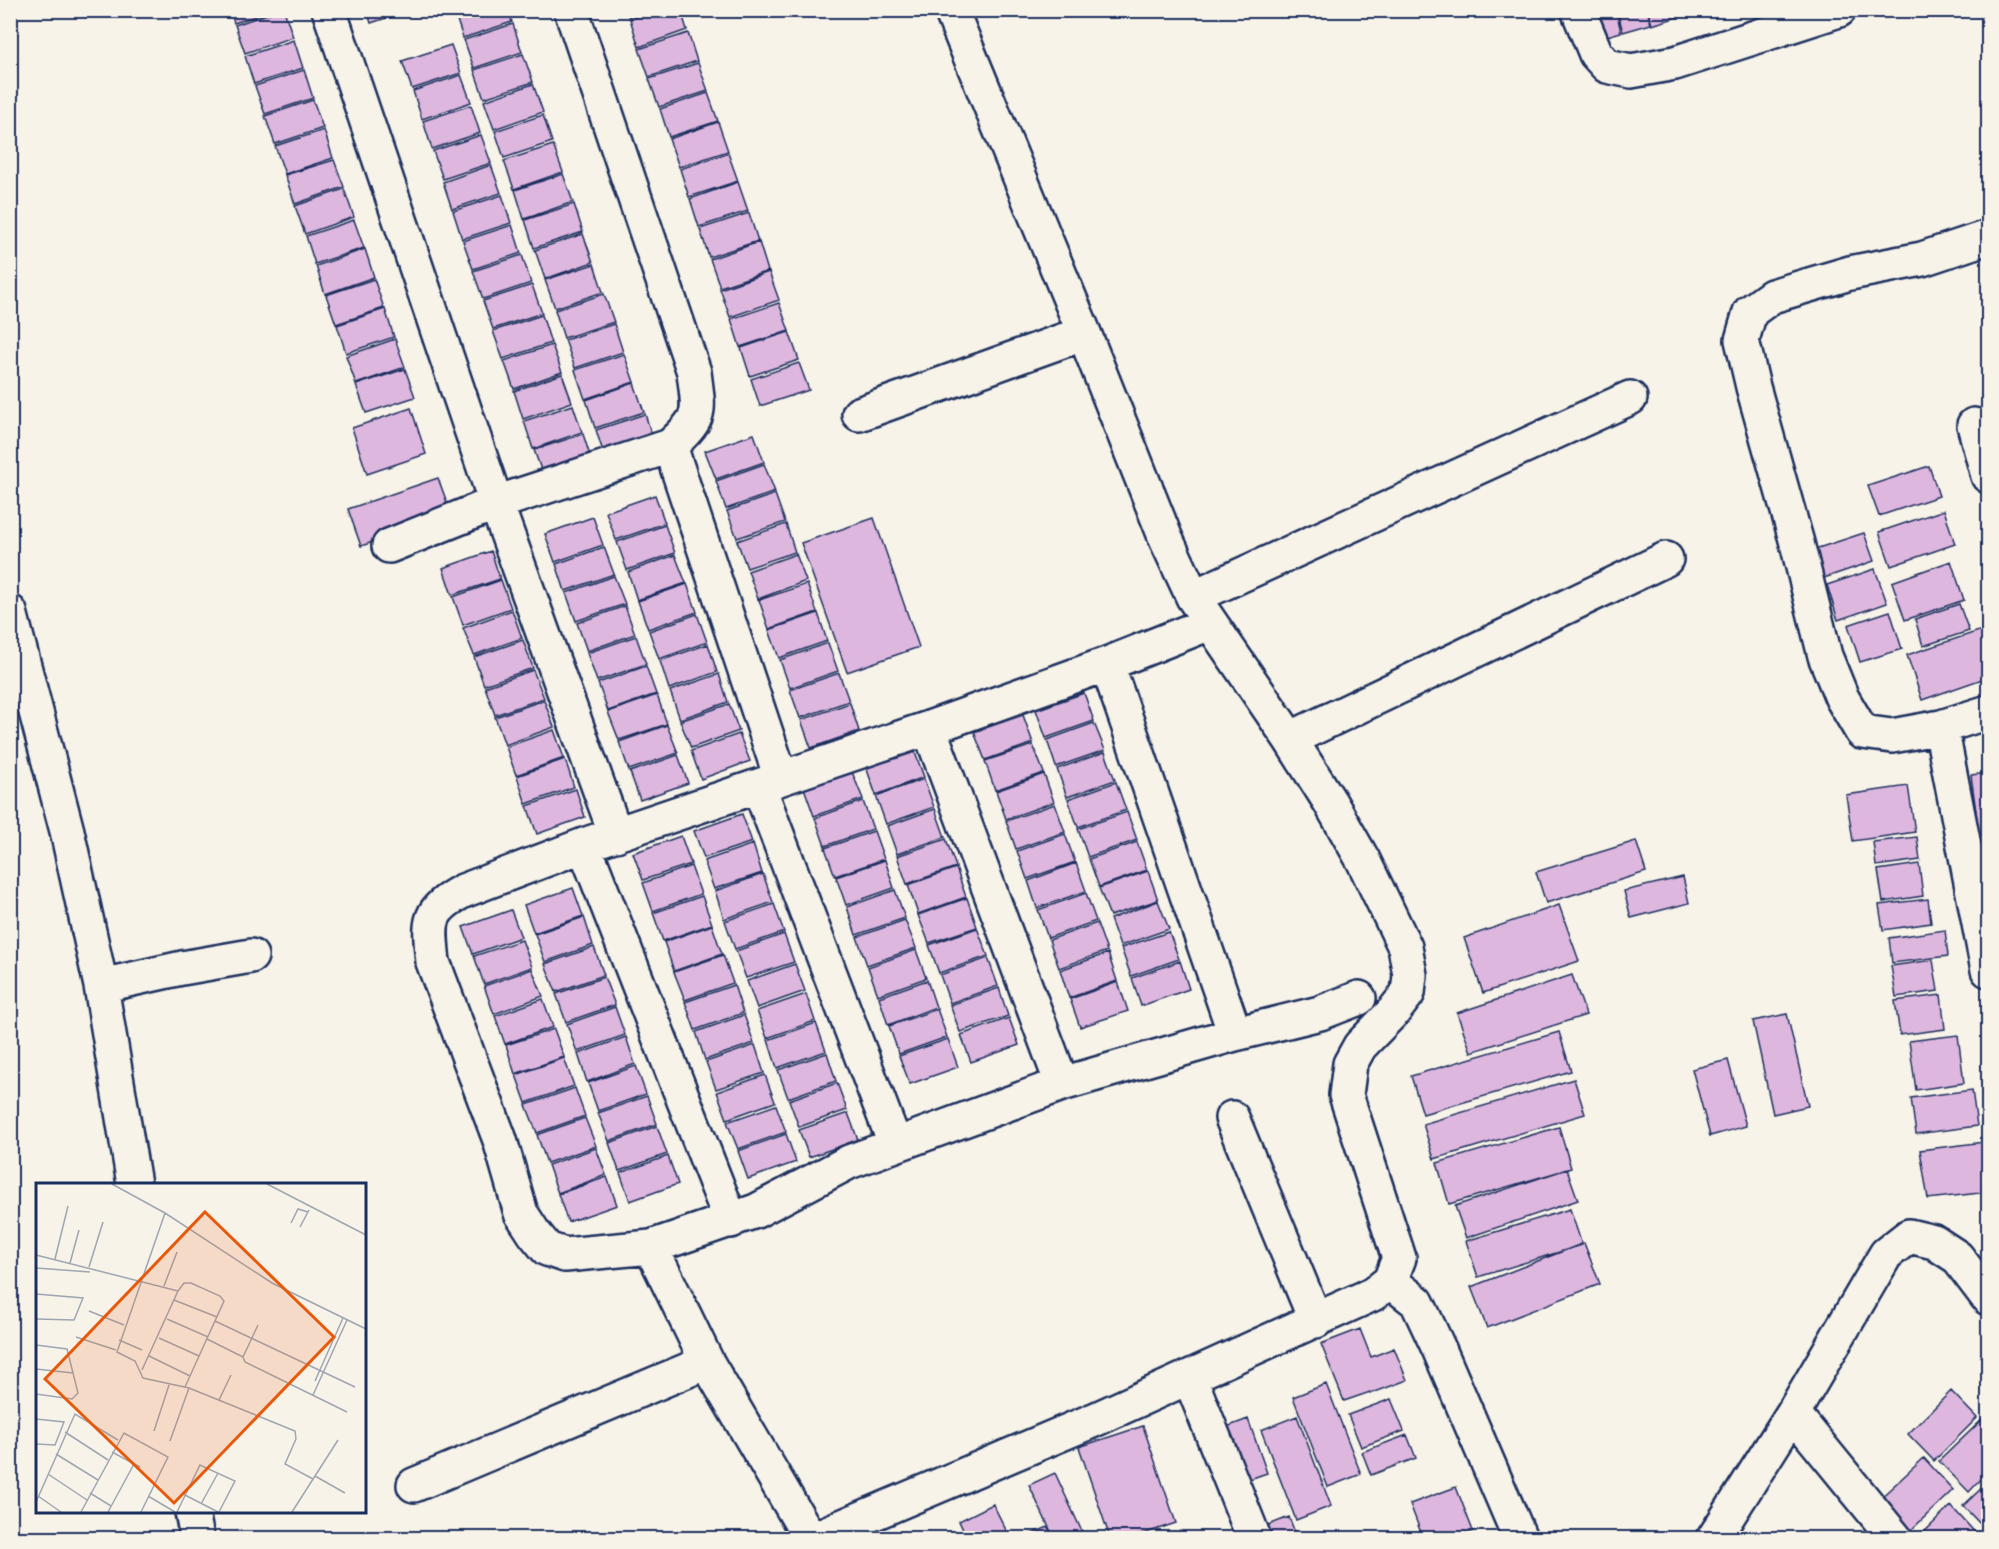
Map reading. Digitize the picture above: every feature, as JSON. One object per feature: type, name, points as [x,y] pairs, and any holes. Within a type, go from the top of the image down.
[{"type":"street","points":[[329,10],[496,503],[616,835]]},
{"type":"street","points":[[389,546],[496,503],[670,446],[691,427],[696,417],[694,372],[571,10]]},
{"type":"street","points":[[814,1539],[1190,1378],[1373,1294],[1390,1281],[1399,1258],[1346,1095],[1350,1064],[1360,1046],[1408,993],[1410,975],[1405,947],[1363,860],[1290,739],[1201,610],[1166,539],[951,10]]},
{"type":"street","points":[[1578,10],[1596,54],[1606,66],[1631,72],[1675,63],[1839,10]]},
{"type":"street","points":[[1989,237],[1922,259],[1850,273],[1772,296],[1750,312],[1742,340],[1825,656],[1842,698],[1862,732],[1892,736],[1941,727],[1989,712]]},
{"type":"street","points":[[859,414],[1084,333]]},
{"type":"street","points":[[1359,998],[1320,1013],[1235,1034],[1062,1084],[849,1162],[756,1211],[651,1247],[565,1255],[547,1249],[521,1213],[500,1140],[433,962],[430,932],[433,914],[445,900],[463,891],[584,845],[770,783],[1107,664],[1201,610],[1630,398]]},
{"type":"street","points":[[1974,425],[1989,476]]},
{"type":"street","points":[[670,446],[770,783],[895,1144]]},
{"type":"street","points":[[1290,739],[1666,559]]},
{"type":"street","points":[[10,612],[67,831],[101,987],[134,1183]]},
{"type":"street","points":[[1107,664],[1235,1034]]},
{"type":"street","points":[[1941,727],[1989,970]]},
{"type":"street","points":[[928,728],[1062,1084]]},
{"type":"street","points":[[584,845],[731,1221]]},
{"type":"street","points":[[101,987],[182,968],[251,956]]},
{"type":"street","points":[[1232,1118],[1316,1321]]},
{"type":"street","points":[[1714,1539],[1793,1413],[1886,1254],[1910,1236],[1934,1242],[1957,1257],[1989,1298]]},
{"type":"street","points":[[651,1247],[707,1362],[810,1539]]},
{"type":"street","points":[[1390,1281],[1417,1302],[1520,1539]]},
{"type":"street","points":[[414,1485],[707,1362]]},
{"type":"street","points":[[1190,1378],[1254,1539]]},
{"type":"street","points":[[1793,1413],[1895,1539]]},
{"type":"street","points":[[192,1513],[197,1539]]},
{"type":"building","points":[[230,10],[274,10],[234,23]]},
{"type":"building","points":[[284,10],[293,37],[245,53],[235,25]]},
{"type":"building","points":[[367,10],[410,10],[371,23]]},
{"type":"building","points":[[509,10],[512,22],[463,38],[454,11]]},
{"type":"building","points":[[626,10],[648,10],[629,17]]},
{"type":"building","points":[[655,10],[681,10],[687,30],[639,47],[630,19]]},
{"type":"building","points":[[1585,10],[1616,10],[1621,32],[1593,40]]},
{"type":"building","points":[[1617,10],[1647,10],[1651,24],[1623,32]]},
{"type":"building","points":[[1648,10],[1679,10],[1681,16],[1652,25]]},
{"type":"building","points":[[1680,10],[1705,10],[1682,17]]},
{"type":"building","points":[[513,24],[522,52],[474,68],[464,40]]},
{"type":"building","points":[[688,33],[697,61],[649,77],[639,49]]},
{"type":"building","points":[[294,40],[303,68],[254,84],[245,56]]},
{"type":"building","points":[[451,45],[461,73],[412,89],[402,61]]},
{"type":"building","points":[[523,54],[533,82],[484,98],[474,70]]},
{"type":"building","points":[[698,63],[708,91],[659,107],[649,79]]},
{"type":"building","points":[[304,70],[313,98],[265,114],[255,86]]},
{"type":"building","points":[[461,75],[471,102],[422,119],[413,91]]},
{"type":"building","points":[[533,84],[543,112],[494,129],[484,101]]},
{"type":"building","points":[[708,93],[718,121],[669,137],[660,109]]},
{"type":"building","points":[[313,100],[323,128],[275,144],[265,116]]},
{"type":"building","points":[[471,105],[480,133],[432,149],[423,121]]},
{"type":"building","points":[[543,115],[552,142],[504,158],[495,131]]},
{"type":"building","points":[[718,122],[728,151],[679,167],[669,139]]},
{"type":"building","points":[[324,130],[333,158],[285,174],[275,146]]},
{"type":"building","points":[[481,135],[491,163],[443,179],[433,151]]},
{"type":"building","points":[[553,145],[563,172],[514,189],[504,161]]},
{"type":"building","points":[[728,153],[738,181],[689,197],[680,169]]},
{"type":"building","points":[[334,160],[344,187],[295,204],[285,175]]},
{"type":"building","points":[[491,165],[501,193],[452,209],[443,182]]},
{"type":"building","points":[[563,174],[573,202],[524,219],[515,190]]},
{"type":"building","points":[[738,182],[748,211],[699,227],[690,199]]},
{"type":"building","points":[[344,189],[354,217],[305,234],[295,206]]},
{"type":"building","points":[[502,195],[511,223],[462,239],[453,211]]},
{"type":"building","points":[[574,204],[583,232],[534,248],[525,220]]},
{"type":"building","points":[[749,213],[758,241],[709,257],[700,229]]},
{"type":"building","points":[[354,220],[364,248],[315,264],[306,236]]},
{"type":"building","points":[[512,225],[521,253],[473,269],[463,241]]},
{"type":"building","points":[[583,234],[593,262],[545,279],[535,250]]},
{"type":"building","points":[[759,242],[768,271],[720,287],[710,259]]},
{"type":"building","points":[[365,249],[374,277],[325,294],[316,266]]},
{"type":"building","points":[[522,255],[531,283],[483,299],[473,271]]},
{"type":"building","points":[[594,264],[603,292],[555,308],[545,280]]},
{"type":"building","points":[[769,272],[779,300],[730,317],[720,289]]},
{"type":"building","points":[[374,279],[384,308],[336,324],[326,295]]},
{"type":"building","points":[[532,285],[542,313],[493,329],[483,301]]},
{"type":"building","points":[[604,294],[614,322],[564,338],[555,310]]},
{"type":"building","points":[[779,303],[789,331],[740,347],[731,319]]},
{"type":"building","points":[[385,309],[394,337],[346,353],[337,325]]},
{"type":"building","points":[[542,315],[551,343],[503,359],[493,331]]},
{"type":"building","points":[[614,324],[623,352],[575,368],[565,340]]},
{"type":"building","points":[[789,332],[799,360],[750,376],[741,348]]},
{"type":"building","points":[[395,339],[405,367],[356,384],[346,356]]},
{"type":"building","points":[[552,345],[562,372],[514,389],[504,361]]},
{"type":"building","points":[[624,354],[634,382],[585,399],[575,370]]},
{"type":"building","points":[[799,363],[809,390],[760,406],[751,379]]},
{"type":"building","points":[[405,369],[415,397],[366,413],[356,385]]},
{"type":"building","points":[[562,374],[572,402],[523,419],[514,391]]},
{"type":"building","points":[[634,383],[644,412],[595,428],[586,400]]},
{"type":"building","points":[[573,405],[582,432],[533,449],[524,421]]},
{"type":"building","points":[[411,408],[426,454],[367,474],[352,428]]},
{"type":"building","points":[[645,414],[654,442],[605,458],[596,430]]},
{"type":"building","points":[[583,434],[592,462],[544,478],[534,450]]},
{"type":"building","points":[[754,434],[764,462],[716,479],[705,451]]},
{"type":"building","points":[[764,464],[775,492],[726,509],[716,481]]},
{"type":"building","points":[[1929,466],[1939,496],[1879,516],[1868,486]]},
{"type":"building","points":[[438,478],[452,516],[361,546],[348,509]]},
{"type":"building","points":[[775,494],[785,522],[737,538],[727,511]]},
{"type":"building","points":[[655,495],[665,523],[616,540],[606,512]]},
{"type":"building","points":[[1944,510],[1955,544],[1891,566],[1879,532]]},
{"type":"building","points":[[593,517],[603,545],[555,562],[545,534]]},
{"type":"building","points":[[874,518],[919,647],[847,672],[801,543]]},
{"type":"building","points":[[786,524],[795,552],[747,568],[737,541]]},
{"type":"building","points":[[665,525],[675,553],[627,570],[617,542]]},
{"type":"building","points":[[1864,533],[1874,561],[1821,579],[1812,550]]},
{"type":"building","points":[[604,547],[614,574],[565,591],[556,564]]},
{"type":"building","points":[[491,551],[500,579],[452,595],[443,568]]},
{"type":"building","points":[[796,554],[806,581],[758,599],[748,571]]},
{"type":"building","points":[[675,555],[686,583],[637,600],[628,572]]},
{"type":"building","points":[[1951,561],[1964,600],[1905,620],[1892,582]]},
{"type":"building","points":[[1875,569],[1887,603],[1838,620],[1827,585]]},
{"type":"building","points":[[614,576],[625,604],[576,621],[566,593]]},
{"type":"building","points":[[501,580],[511,608],[463,625],[453,597]]},
{"type":"building","points":[[687,584],[697,612],[648,629],[638,601]]},
{"type":"building","points":[[807,584],[817,612],[769,629],[759,600]]},
{"type":"building","points":[[1959,604],[1969,631],[1923,646],[1915,619]]},
{"type":"building","points":[[625,606],[635,634],[587,651],[577,623]]},
{"type":"building","points":[[512,610],[522,638],[474,655],[463,628]]},
{"type":"building","points":[[1890,611],[1902,649],[1860,662],[1848,625]]},
{"type":"building","points":[[818,613],[827,641],[779,658],[769,630]]},
{"type":"building","points":[[697,614],[707,642],[659,659],[649,631]]},
{"type":"building","points":[[1988,628],[1988,677],[1922,700],[1907,655]]},
{"type":"building","points":[[636,636],[646,664],[597,681],[587,653]]},
{"type":"building","points":[[523,640],[533,668],[484,685],[474,657]]},
{"type":"building","points":[[828,643],[838,671],[790,688],[780,660]]},
{"type":"building","points":[[708,644],[717,672],[669,689],[660,661]]},
{"type":"building","points":[[646,666],[656,694],[608,711],[598,683]]},
{"type":"building","points":[[533,670],[544,698],[495,715],[485,687]]},
{"type":"building","points":[[839,673],[849,701],[800,718],[790,690]]},
{"type":"building","points":[[719,674],[728,702],[680,719],[670,691]]},
{"type":"building","points":[[1084,693],[1094,721],[1046,738],[1036,710]]},
{"type":"building","points":[[657,695],[667,724],[619,740],[608,712]]},
{"type":"building","points":[[544,700],[554,727],[505,745],[495,717]]},
{"type":"building","points":[[850,703],[859,731],[811,748],[801,720]]},
{"type":"building","points":[[729,704],[739,731],[691,748],[680,721]]},
{"type":"building","points":[[1023,715],[1033,743],[985,760],[974,732]]},
{"type":"building","points":[[1094,723],[1105,750],[1056,767],[1047,740]]},
{"type":"building","points":[[667,725],[678,753],[629,770],[619,742]]},
{"type":"building","points":[[554,730],[564,758],[516,775],[506,747]]},
{"type":"building","points":[[739,734],[750,761],[701,779],[691,751]]},
{"type":"building","points":[[1033,745],[1044,773],[995,790],[985,761]]},
{"type":"building","points":[[914,750],[924,777],[876,795],[866,767]]},
{"type":"building","points":[[1105,752],[1115,780],[1067,797],[1057,769]]},
{"type":"building","points":[[678,755],[688,783],[640,800],[630,772]]},
{"type":"building","points":[[565,759],[574,787],[526,804],[517,776]]},
{"type":"building","points":[[852,772],[863,799],[814,816],[804,788]]},
{"type":"building","points":[[1988,773],[1988,862],[1983,863],[1971,775]]},
{"type":"building","points":[[1044,774],[1054,802],[1006,819],[996,791]]},
{"type":"building","points":[[924,779],[934,807],[886,824],[876,796]]},
{"type":"building","points":[[1116,782],[1126,810],[1078,827],[1068,799]]},
{"type":"building","points":[[1908,786],[1915,832],[1853,841],[1846,795]]},
{"type":"building","points":[[576,789],[585,817],[537,834],[527,806]]},
{"type":"building","points":[[863,801],[873,829],[825,846],[815,818]]},
{"type":"building","points":[[1055,804],[1065,832],[1016,849],[1006,821]]},
{"type":"building","points":[[935,809],[945,837],[897,854],[887,826]]},
{"type":"building","points":[[1127,812],[1137,840],[1088,857],[1078,829]]},
{"type":"building","points":[[742,814],[752,842],[704,858],[694,831]]},
{"type":"building","points":[[874,831],[884,859],[835,876],[825,848]]},
{"type":"building","points":[[1065,834],[1075,862],[1027,879],[1017,851]]},
{"type":"building","points":[[681,836],[691,864],[643,880],[633,853]]},
{"type":"building","points":[[1917,837],[1920,860],[1876,866],[1873,842]]},
{"type":"building","points":[[946,839],[956,867],[907,884],[897,856]]},
{"type":"building","points":[[1636,841],[1646,872],[1546,903],[1536,872]]},
{"type":"building","points":[[1137,842],[1147,870],[1099,887],[1089,859]]},
{"type":"building","points":[[753,844],[762,873],[714,889],[704,861]]},
{"type":"building","points":[[885,860],[894,888],[846,905],[836,877]]},
{"type":"building","points":[[1076,863],[1086,891],[1037,908],[1028,881]]},
{"type":"building","points":[[1919,864],[1923,896],[1883,902],[1878,870]]},
{"type":"building","points":[[691,866],[701,894],[653,911],[643,883]]},
{"type":"building","points":[[956,868],[966,897],[918,914],[908,885]]},
{"type":"building","points":[[1148,871],[1158,900],[1110,916],[1099,888]]},
{"type":"building","points":[[763,874],[773,902],[724,919],[715,891]]},
{"type":"building","points":[[1683,877],[1689,903],[1631,918],[1624,891]]},
{"type":"building","points":[[573,888],[583,916],[534,933],[524,905]]},
{"type":"building","points":[[895,890],[905,918],[856,935],[847,907]]},
{"type":"building","points":[[1086,893],[1096,921],[1048,938],[1038,910]]},
{"type":"building","points":[[702,896],[712,924],[663,941],[653,913]]},
{"type":"building","points":[[967,898],[977,927],[929,943],[918,915]]},
{"type":"building","points":[[1928,899],[1931,923],[1883,930],[1879,905]]},
{"type":"building","points":[[1158,901],[1169,929],[1120,946],[1110,919]]},
{"type":"building","points":[[774,904],[784,932],[735,949],[725,921]]},
{"type":"building","points":[[1559,905],[1579,961],[1483,993],[1464,938]]},
{"type":"building","points":[[511,910],[521,937],[473,954],[463,927]]},
{"type":"building","points":[[584,917],[593,945],[545,962],[535,934]]},
{"type":"building","points":[[905,920],[916,948],[867,965],[857,937]]},
{"type":"building","points":[[1097,923],[1107,951],[1059,968],[1049,940]]},
{"type":"building","points":[[712,925],[722,954],[674,971],[664,942]]},
{"type":"building","points":[[977,928],[988,956],[939,973],[929,945]]},
{"type":"building","points":[[1945,930],[1948,956],[1892,963],[1889,938]]},
{"type":"building","points":[[1169,932],[1179,959],[1131,976],[1121,948]]},
{"type":"building","points":[[784,934],[794,962],[746,978],[736,951]]},
{"type":"building","points":[[522,940],[532,967],[484,984],[474,956]]},
{"type":"building","points":[[594,947],[604,975],[556,992],[545,964]]},
{"type":"building","points":[[916,950],[926,978],[878,995],[868,967]]},
{"type":"building","points":[[1108,953],[1117,981],[1069,998],[1060,970]]},
{"type":"building","points":[[723,955],[733,983],[685,1000],[674,972]]},
{"type":"building","points":[[988,958],[998,986],[950,1003],[940,975]]},
{"type":"building","points":[[1933,960],[1938,991],[1896,997],[1891,966]]},
{"type":"building","points":[[1180,961],[1189,989],[1141,1006],[1132,978]]},
{"type":"building","points":[[795,964],[805,991],[757,1008],[747,981]]},
{"type":"building","points":[[532,969],[543,996],[494,1014],[484,986]]},
{"type":"building","points":[[1572,975],[1586,1015],[1471,1052],[1457,1013]]},
{"type":"building","points":[[604,977],[615,1005],[566,1022],[556,994]]},
{"type":"building","points":[[927,980],[936,1007],[888,1025],[879,997]]},
{"type":"building","points":[[1118,982],[1128,1011],[1080,1027],[1070,999]]},
{"type":"building","points":[[734,985],[743,1013],[695,1030],[685,1002]]},
{"type":"building","points":[[999,988],[1008,1016],[960,1032],[950,1005]]},
{"type":"building","points":[[806,994],[815,1021],[767,1038],[757,1011]]},
{"type":"building","points":[[1941,995],[1945,1029],[1900,1035],[1895,1001]]},
{"type":"building","points":[[543,999],[553,1027],[505,1044],[495,1016]]},
{"type":"building","points":[[615,1007],[625,1035],[577,1052],[567,1024]]},
{"type":"building","points":[[937,1009],[947,1037],[899,1054],[889,1026]]},
{"type":"building","points":[[1787,1014],[1808,1106],[1773,1114],[1753,1021]]},
{"type":"building","points":[[744,1015],[754,1043],[705,1060],[696,1032]]},
{"type":"building","points":[[1009,1018],[1019,1045],[971,1062],[961,1035]]},
{"type":"building","points":[[816,1023],[826,1051],[777,1068],[768,1040]]},
{"type":"building","points":[[554,1029],[564,1057],[515,1074],[506,1045]]},
{"type":"building","points":[[1559,1032],[1571,1071],[1423,1114],[1411,1076]]},
{"type":"building","points":[[1958,1035],[1964,1083],[1916,1090],[1909,1041]]},
{"type":"building","points":[[626,1037],[635,1064],[587,1082],[578,1054]]},
{"type":"building","points":[[948,1039],[958,1067],[910,1084],[899,1056]]},
{"type":"building","points":[[755,1045],[764,1073],[716,1089],[706,1062]]},
{"type":"building","points":[[827,1053],[836,1081],[788,1098],[778,1070]]},
{"type":"building","points":[[564,1058],[574,1086],[526,1103],[516,1075]]},
{"type":"building","points":[[1728,1060],[1746,1126],[1710,1136],[1692,1069]]},
{"type":"building","points":[[636,1066],[646,1094],[598,1111],[588,1083]]},
{"type":"building","points":[[765,1075],[775,1102],[727,1119],[717,1092]]},
{"type":"building","points":[[1574,1079],[1585,1114],[1434,1159],[1423,1124]]},
{"type":"building","points":[[837,1083],[847,1110],[799,1127],[789,1100]]},
{"type":"building","points":[[575,1088],[585,1116],[537,1133],[526,1105]]},
{"type":"building","points":[[1972,1090],[1977,1126],[1916,1134],[1911,1098]]},
{"type":"building","points":[[647,1096],[657,1124],[609,1141],[598,1113]]},
{"type":"building","points":[[776,1105],[786,1132],[738,1149],[727,1122]]},
{"type":"building","points":[[848,1113],[858,1140],[809,1157],[799,1130]]},
{"type":"building","points":[[585,1118],[596,1146],[547,1163],[537,1135]]},
{"type":"building","points":[[657,1126],[667,1154],[619,1171],[609,1143]]},
{"type":"building","points":[[1559,1127],[1571,1168],[1449,1204],[1437,1163]]},
{"type":"building","points":[[786,1134],[796,1162],[748,1179],[738,1151]]},
{"type":"building","points":[[1984,1142],[1988,1192],[1928,1199],[1920,1150]]},
{"type":"building","points":[[596,1148],[606,1175],[558,1193],[548,1165]]},
{"type":"building","points":[[668,1156],[678,1184],[630,1201],[620,1173]]},
{"type":"building","points":[[1567,1169],[1578,1200],[1466,1238],[1455,1206]]},
{"type":"building","points":[[607,1177],[617,1205],[568,1222],[558,1194]]},
{"type":"building","points":[[1570,1209],[1582,1245],[1478,1277],[1466,1241]]},
{"type":"building","points":[[1584,1243],[1600,1284],[1487,1328],[1471,1287]]},
{"type":"building","points":[[1360,1329],[1371,1357],[1394,1348],[1407,1380],[1344,1401],[1321,1344]]},
{"type":"building","points":[[1326,1384],[1361,1474],[1328,1487],[1293,1397]]},
{"type":"building","points":[[1951,1391],[1977,1418],[1934,1461],[1908,1434]]},
{"type":"building","points":[[1391,1399],[1404,1431],[1361,1447],[1348,1415]]},
{"type":"building","points":[[1297,1416],[1331,1506],[1296,1520],[1261,1430]]},
{"type":"building","points":[[1986,1416],[1988,1419],[1988,1472],[1969,1492],[1939,1461]]},
{"type":"building","points":[[1248,1419],[1267,1473],[1235,1484],[1216,1431]]},
{"type":"building","points":[[1143,1426],[1176,1523],[1131,1538],[1110,1538],[1079,1447]]},
{"type":"building","points":[[1407,1435],[1416,1458],[1371,1475],[1362,1452]]},
{"type":"building","points":[[1924,1458],[1953,1490],[1908,1533],[1877,1501]]},
{"type":"building","points":[[1055,1473],[1084,1536],[1054,1538],[1029,1485]]},
{"type":"building","points":[[1988,1482],[1988,1527],[1986,1530],[1963,1506]]},
{"type":"building","points":[[1456,1487],[1473,1531],[1452,1538],[1423,1538],[1410,1504]]},
{"type":"building","points":[[993,1504],[1010,1538],[967,1538],[959,1521]]},
{"type":"building","points":[[1951,1506],[1980,1538],[1918,1538]]},
{"type":"building","points":[[1289,1517],[1297,1538],[1265,1538],[1261,1528]]},
{"type":"building","points":[[1048,1527],[1053,1538],[1022,1538]]}]
